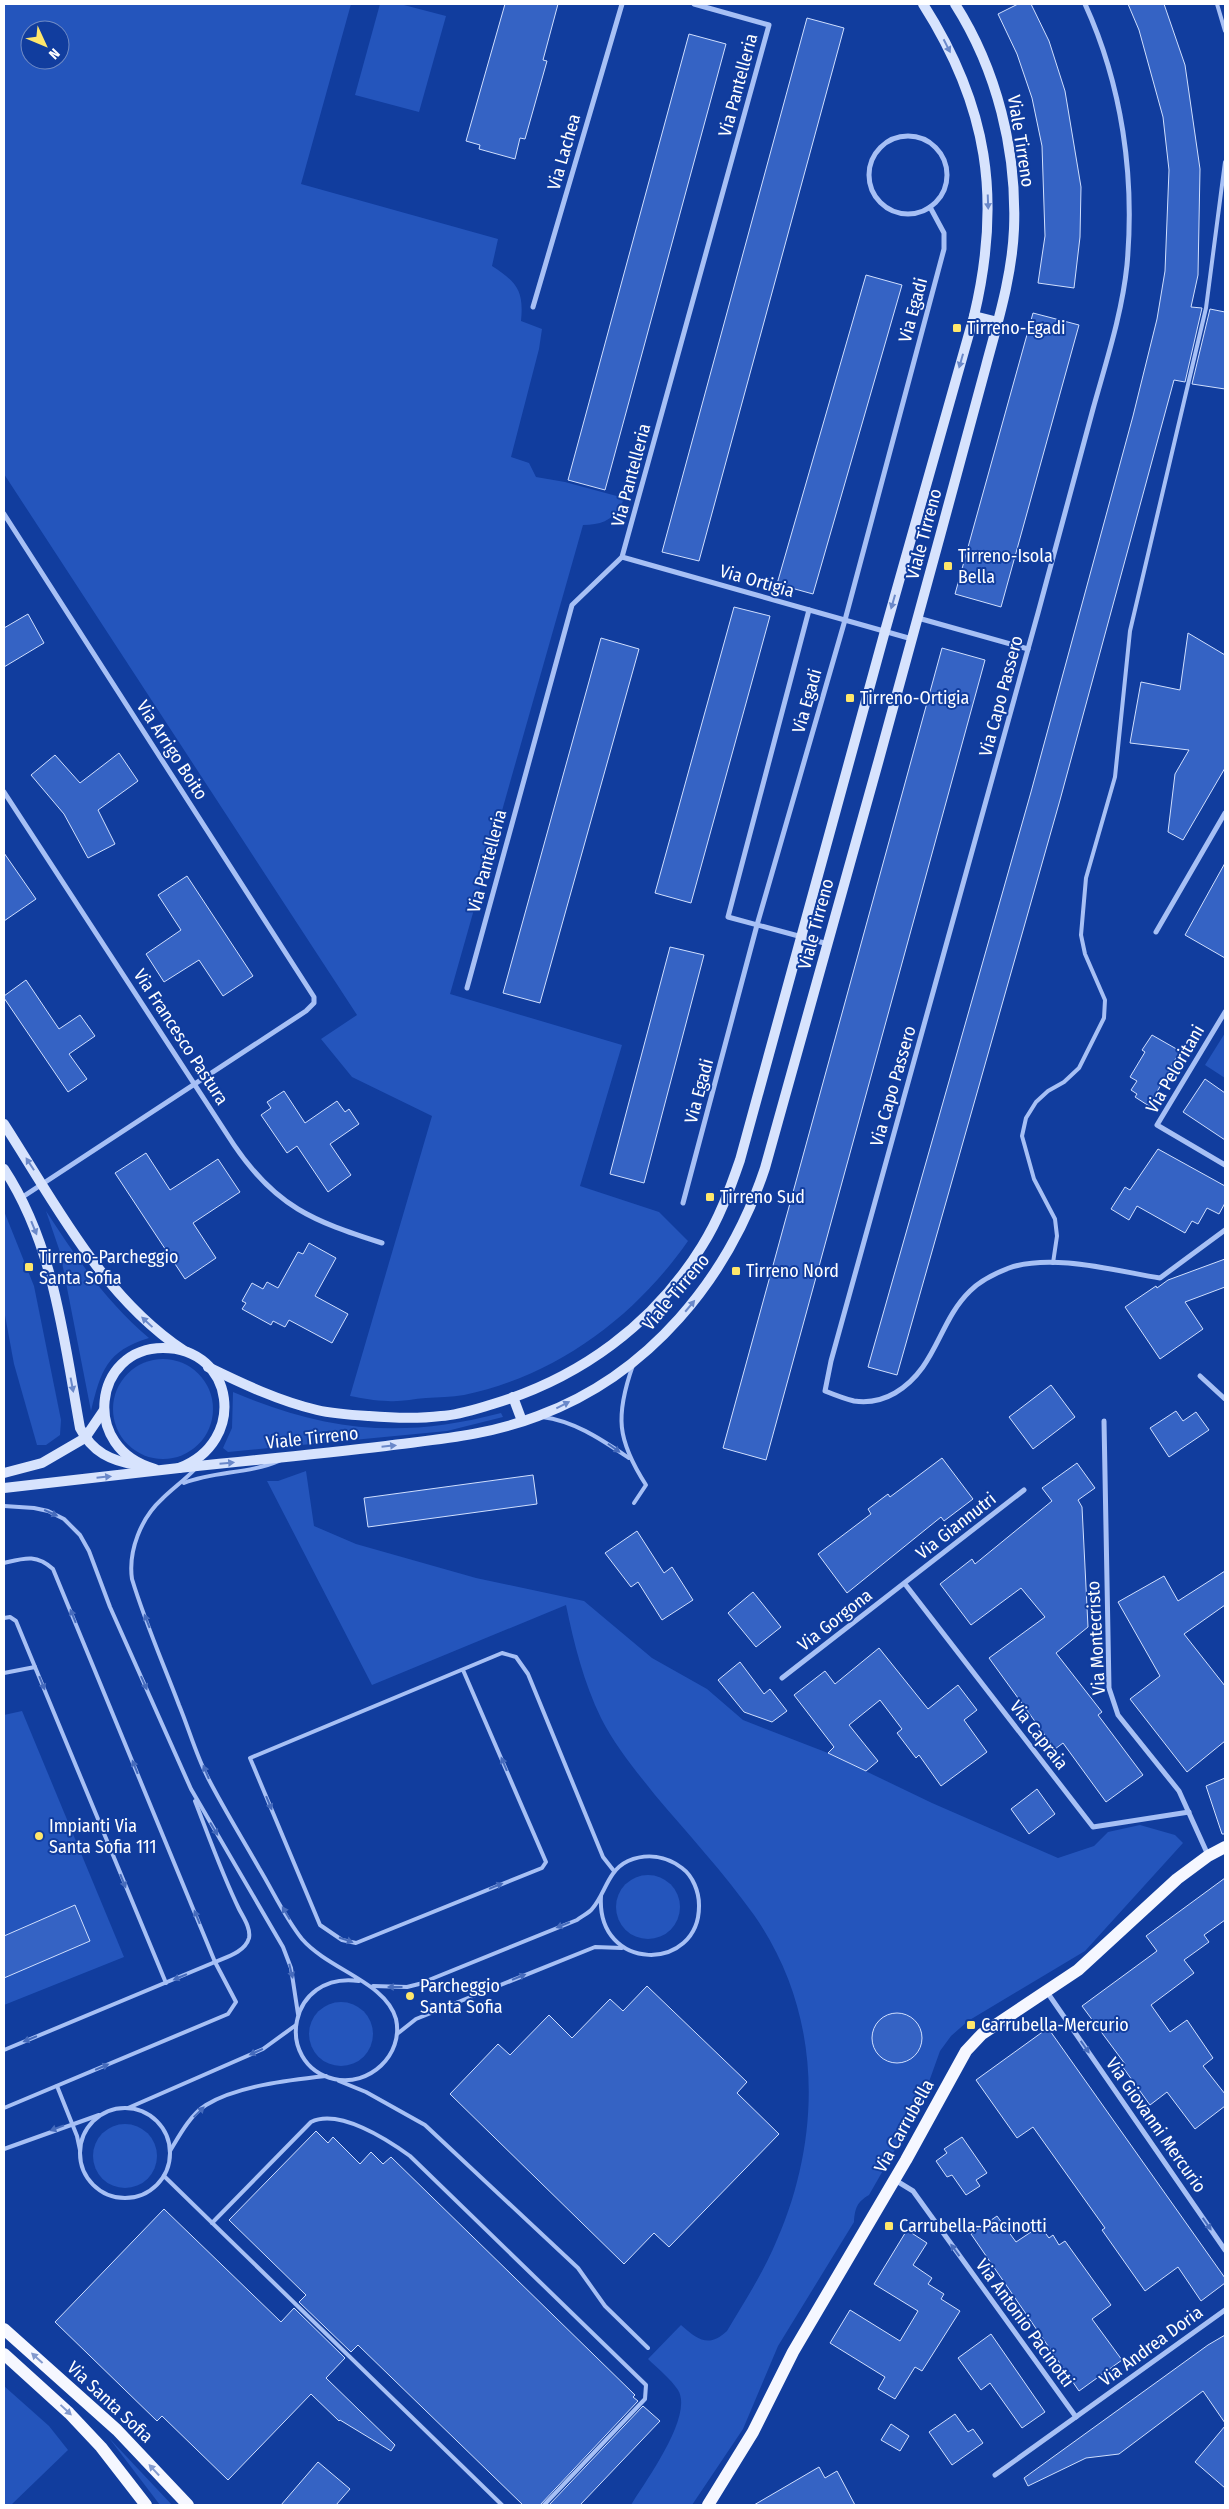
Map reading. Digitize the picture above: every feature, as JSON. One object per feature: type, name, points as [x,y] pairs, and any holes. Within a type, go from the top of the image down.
[{"type":"main road","name":"Via Carrubella","points":[[708,2505],[753,2432],[793,2352],[894,2180],[966,2051],[982,2034],[1078,1970],[1156,1897],[1208,1856],[1225,1847]]},
{"type":"main road","name":"Via Santa Sofia","points":[[4,2329],[117,2430],[188,2505]]},
{"type":"main road","name":"Via Santa Sofia","points":[[4,2354],[69,2413],[101,2447],[146,2505]]},
{"type":"street","name":"Via Lachea","points":[[533,307],[622,4]]},
{"type":"street","name":"Via Pantelleria","points":[[467,988],[572,605],[622,557],[769,25],[694,4]]},
{"type":"street","name":"Viale Tirreno","points":[[208,1367],[273,1396],[318,1410],[344,1414],[416,1418],[443,1416],[513,1397],[552,1381],[585,1363],[620,1339],[646,1316],[671,1289],[702,1246],[728,1196],[740,1160],[885,631],[974,316],[987,242],[988,207],[983,143],[964,80],[938,28],[923,4]]},
{"type":"street","name":"Viale Tirreno","points":[[179,1468],[447,1440],[537,1417],[608,1380],[634,1361],[666,1333],[700,1294],[732,1246],[754,1201],[828,944],[998,322],[1012,256],[1014,203],[1010,154],[995,88],[965,20],[955,4]]},
{"type":"street","name":"Via Capo Passero","points":[[1053,1263],[1010,1268],[981,1282],[970,1291],[948,1323],[927,1364],[915,1378],[889,1396],[873,1401],[855,1401],[826,1392],[831,1360],[1028,649],[1122,298],[1126,268],[1129,200],[1124,138],[1119,109],[1104,51],[1085,4]]},
{"type":"street","points":[[908,136],[924,139],[937,148],[945,163],[947,179],[941,195],[930,207],[915,213],[899,213],[884,206],[873,194],[868,178],[870,162],[879,148],[892,138],[908,136]]},
{"type":"street","name":"Via Egadi","points":[[683,1203],[757,925],[845,620],[944,249],[944,233],[930,207]]},
{"type":"street","points":[[974,316],[998,322]]},
{"type":"street","name":"Via Arrigo Boito","points":[[4,514],[314,997],[314,1002],[306,1011],[195,1084]]},
{"type":"street","name":"Via Ortigia","points":[[622,557],[912,639]]},
{"type":"street","points":[[810,610],[728,917],[828,944]]},
{"type":"street","points":[[918,618],[1028,649]]},
{"type":"street","name":"Via Francesco Pastura","points":[[4,792],[247,1163],[263,1182],[284,1200],[323,1222],[382,1243]]},
{"type":"street","points":[[1156,932],[1225,812]]},
{"type":"street","name":"Via Peloritani","points":[[1225,1012],[1157,1124],[1225,1165]]},
{"type":"street","points":[[20,1198],[195,1084]]},
{"type":"street","points":[[4,1124],[94,1262],[119,1293],[160,1333],[208,1367],[221,1388],[225,1413],[220,1431],[211,1448],[202,1456],[179,1468],[155,1469],[116,1476],[4,1488]]},
{"type":"street","points":[[4,1169],[20,1198],[46,1259],[80,1428],[85,1438],[107,1458],[155,1469]]},
{"type":"street","points":[[1053,1263],[1160,1278],[1225,1230]]},
{"type":"street","points":[[143,1466],[118,1448],[108,1430],[104,1410],[108,1387],[120,1367],[139,1354],[162,1348],[185,1352]]},
{"type":"street","points":[[1200,1376],[1225,1399]]},
{"type":"street","points":[[513,1397],[522,1421]]},
{"type":"street","points":[[4,1473],[42,1463],[85,1438],[104,1410]]},
{"type":"street","name":"Via Montecristo","points":[[1104,1421],[1109,1688],[1118,1715],[1179,1792],[1208,1856]]},
{"type":"street","name":"Via Giannutri","points":[[904,1584],[1024,1490]]},
{"type":"street","name":"Via Capraia","points":[[904,1584],[1094,1827],[1189,1812]]},
{"type":"street","name":"Via Gorgona","points":[[782,1678],[904,1584]]},
{"type":"street","name":"Via Giovanni Mercurio","points":[[1047,1992],[1225,2250]]},
{"type":"street","name":"Via Antonio Pacinotti","points":[[894,2180],[913,2191],[1076,2417]]},
{"type":"street","name":"Via Andrea Doria","points":[[995,2475],[1225,2310]]},
{"type":"lane","points":[[1217,4],[1225,31]]},
{"type":"lane","points":[[1053,1263],[1057,1236],[1055,1219],[1034,1179],[1022,1136],[1026,1118],[1036,1102],[1048,1091],[1064,1082],[1079,1068],[1104,1018],[1105,1000],[1085,954],[1081,935],[1086,878],[1115,776],[1130,631],[1206,308],[1225,162]]},
{"type":"lane","points":[[634,1361],[623,1396],[621,1412],[622,1431],[629,1458],[646,1485],[634,1503]]},
{"type":"lane","points":[[537,1417],[556,1419],[575,1425],[598,1436],[629,1458]]},
{"type":"lane","points":[[211,1448],[182,1484],[160,1500],[148,1514],[141,1527],[130,1566],[137,1595],[207,1777],[266,1880],[300,1937],[326,1961],[359,1981]]},
{"type":"lane","points":[[182,1484],[202,1476],[262,1468],[288,1458]]},
{"type":"lane","points":[[4,1506],[48,1511],[64,1519],[80,1535],[89,1551],[110,1607],[190,1789],[231,1891],[249,1928],[248,1938],[238,1951],[4,2050]]},
{"type":"lane","points":[[4,1562],[33,1558],[43,1560],[53,1569],[215,1962],[236,2002],[228,2014],[4,2108]]},
{"type":"lane","points":[[4,1618],[10,1617],[16,1622],[166,1983]]},
{"type":"lane","points":[[463,1670],[546,1862],[542,1868],[356,1943],[342,1940],[320,1925],[250,1758],[502,1653],[516,1657],[528,1674],[603,1857],[614,1871]]},
{"type":"lane","points":[[4,1673],[35,1667]]},
{"type":"lane","points":[[190,1789],[283,1947],[291,1968],[298,2014]]},
{"type":"lane","points":[[397,2034],[416,2019],[595,1947],[622,1948],[646,1956],[659,1955],[673,1950],[686,1940],[694,1928],[699,1913],[699,1897],[694,1883],[684,1870],[664,1859],[642,1857],[627,1862],[614,1871],[592,1910],[577,1920],[419,1984],[407,1987],[373,1986],[346,1979],[322,1986],[304,2003],[298,2014],[296,2025],[296,2038],[306,2061],[326,2076],[366,2092],[425,2125],[578,2268],[605,2306],[648,2348]]},
{"type":"lane","points":[[600,1896],[600,1908],[604,1925],[613,1940],[622,1948]]},
{"type":"lane","points":[[335,2079],[363,2078],[376,2071],[386,2061],[393,2048],[397,2034],[396,2020],[392,2007],[373,1986]]},
{"type":"lane","points":[[4,2149],[72,2123],[128,2108],[263,2049],[296,2025]]},
{"type":"lane","points":[[57,2086],[72,2123],[82,2166],[88,2178],[96,2187],[113,2196],[132,2197],[142,2194],[158,2184],[164,2176],[170,2151],[183,2131],[204,2106],[243,2091],[295,2079],[326,2076]]},
{"type":"lane","points":[[128,2108],[152,2117],[167,2138],[170,2151]]},
{"type":"lane","points":[[80,2153],[82,2140],[87,2129],[104,2114]]},
{"type":"lane","points":[[212,2223],[311,2122],[319,2118],[329,2118],[368,2130],[410,2156],[646,2385],[645,2400],[544,2505]]},
{"type":"lane","points":[[164,2176],[502,2505]]},
{"type":"shaded area","points":[[4,4],[351,4],[301,184],[498,239],[492,266],[508,277],[517,288],[521,302],[521,321],[542,329],[539,349],[511,457],[529,463],[536,477],[565,482],[624,498],[618,511],[609,519],[597,524],[583,525],[450,994],[622,1045],[580,1186],[659,1212],[688,1241],[667,1269],[618,1318],[591,1339],[561,1358],[530,1374],[498,1386],[464,1395],[393,1401],[350,1396],[432,1116],[352,1077],[321,1039],[357,1015],[4,474]]},
{"type":"shaded area","points":[[380,4],[400,4],[446,16],[419,112],[355,95]]},
{"type":"shaded area","points":[[1225,1033],[1225,1078],[1205,1065]]},
{"type":"shaded area","points":[[4,1211],[34,1286],[61,1420],[60,1435],[46,1445],[37,1445],[14,1364],[4,1310]]},
{"type":"shaded area","points":[[46,1211],[80,1262],[105,1294],[149,1338],[123,1349],[114,1356],[102,1374],[91,1411],[60,1252]]},
{"type":"shaded area","points":[[163,1359],[182,1363],[198,1374],[209,1390],[213,1409],[209,1428],[198,1444],[182,1455],[163,1459],[144,1455],[128,1444],[117,1428],[113,1409],[117,1390],[128,1374],[144,1363]]},
{"type":"shaded area","points":[[233,1392],[301,1416],[333,1423],[366,1427],[431,1426],[501,1413],[503,1417],[447,1431],[228,1452],[223,1448],[232,1428]]},
{"type":"shaded area","points":[[306,1471],[314,1526],[356,1544],[476,1578],[584,1601],[652,1658],[707,1689],[743,1720],[828,1753],[932,1803],[1058,1858],[1094,1846],[1108,1832],[1140,1825],[1175,1835],[1183,1843],[1085,1951],[968,2021],[951,2036],[940,2051],[921,2104],[869,2195],[857,2206],[854,2222],[778,2346],[743,2429],[692,2505],[631,2505],[666,2449],[679,2416],[681,2401],[675,2386],[648,2359],[681,2325],[698,2338],[709,2341],[727,2331],[757,2281],[773,2249],[789,2208],[801,2165],[807,2122],[808,2079],[804,2036],[794,1994],[777,1954],[754,1915],[641,1777],[619,1748],[601,1718],[576,1649],[566,1605],[372,1685],[267,1481],[278,1481]]},
{"type":"shaded area","name":"Impianti Via Santa Sofia 111","points":[[22,1711],[124,1957],[4,2005],[4,1715]]},
{"type":"shaded area","points":[[648,1875],[666,1880],[671,1884],[675,1889],[680,1907],[675,1925],[671,1930],[666,1934],[648,1939],[630,1934],[625,1930],[621,1925],[616,1907],[621,1889],[625,1884],[630,1880]]},
{"type":"shaded area","points":[[341,2002],[353,2005],[364,2011],[370,2022],[373,2034],[370,2046],[364,2057],[353,2063],[341,2066],[329,2063],[318,2057],[312,2046],[309,2034],[312,2022],[318,2011],[329,2005]]},
{"type":"shaded area","points":[[125,2124],[137,2127],[148,2133],[154,2144],[157,2156],[154,2168],[148,2179],[137,2185],[125,2188],[113,2185],[102,2179],[96,2168],[93,2156],[96,2144],[102,2133],[113,2127]]},
{"type":"shaded area","points":[[4,2386],[49,2426],[68,2450],[11,2505],[4,2505]]},
{"type":"shaded area","points":[[109,2438],[172,2505],[160,2505]]},
{"type":"building","points":[[505,4],[558,4],[543,60],[547,61],[525,139],[520,138],[515,159],[479,149],[480,145],[466,141]]},
{"type":"building","points":[[1018,4],[1031,4],[1049,41],[1065,91],[1081,187],[1080,237],[1074,288],[1038,283],[1045,236],[1042,146],[1032,98],[1017,54],[998,14]]},
{"type":"building","points":[[1128,4],[1164,4],[1185,65],[1200,169],[1198,275],[1191,307],[1202,308],[1185,382],[1174,380],[1060,800],[897,1375],[868,1367],[1031,792],[1133,416],[1157,319],[1165,271],[1169,170],[1163,117],[1139,30]]},
{"type":"building","points":[[807,18],[844,28],[699,561],[662,552]]},
{"type":"building","points":[[689,34],[726,44],[605,490],[568,480]]},
{"type":"building","points":[[866,275],[902,285],[813,594],[777,584]]},
{"type":"building","points":[[1210,309],[1225,312],[1225,389],[1192,384]]},
{"type":"building","points":[[1033,313],[1079,325],[1001,607],[955,594]]},
{"type":"building","points":[[734,607],[770,616],[691,903],[655,893]]},
{"type":"building","points":[[28,614],[44,643],[4,667],[4,628]]},
{"type":"building","points":[[1188,633],[1225,655],[1225,768],[1183,840],[1168,832],[1175,774],[1189,750],[1130,743],[1141,682],[1180,690]]},
{"type":"building","points":[[601,638],[639,649],[540,1003],[503,993]]},
{"type":"building","points":[[942,648],[985,660],[766,1460],[723,1448]]},
{"type":"building","points":[[119,753],[138,781],[98,810],[115,844],[88,858],[64,814],[31,775],[55,755],[80,783]]},
{"type":"building","points":[[4,853],[36,899],[4,921]]},
{"type":"building","points":[[1225,863],[1225,958],[1185,935]]},
{"type":"building","points":[[187,876],[253,976],[223,996],[199,960],[164,982],[146,954],[181,930],[158,895]]},
{"type":"building","points":[[670,947],[704,955],[644,1183],[610,1174]]},
{"type":"building","points":[[26,980],[59,1029],[80,1015],[95,1036],[69,1054],[87,1079],[68,1092],[4,998],[4,996]]},
{"type":"building","points":[[1152,1035],[1180,1051],[1149,1106],[1135,1097],[1137,1094],[1131,1090],[1137,1081],[1130,1077],[1145,1052],[1142,1050]]},
{"type":"building","points":[[1205,1079],[1225,1093],[1225,1140],[1183,1112]]},
{"type":"building","points":[[284,1091],[305,1123],[337,1101],[345,1112],[349,1109],[359,1124],[330,1144],[351,1175],[328,1192],[297,1146],[287,1153],[261,1115],[271,1108],[267,1102]]},
{"type":"building","points":[[1158,1149],[1225,1186],[1225,1203],[1219,1214],[1207,1208],[1198,1224],[1192,1221],[1185,1233],[1137,1206],[1129,1220],[1111,1209],[1125,1187],[1130,1190]]},
{"type":"building","points":[[146,1153],[170,1190],[218,1159],[240,1192],[193,1223],[216,1258],[185,1279],[115,1173]]},
{"type":"building","points":[[309,1243],[336,1258],[315,1296],[348,1314],[332,1343],[289,1320],[285,1327],[273,1321],[271,1325],[242,1309],[246,1303],[242,1301],[252,1283],[263,1289],[267,1282],[278,1288],[298,1252],[303,1254]]},
{"type":"building","points":[[1225,1259],[1225,1287],[1185,1302],[1203,1329],[1160,1359],[1125,1307],[1168,1280]]},
{"type":"building","points":[[1051,1385],[1075,1417],[1033,1449],[1009,1417]]},
{"type":"building","points":[[1176,1411],[1183,1421],[1196,1412],[1209,1430],[1169,1457],[1150,1428]]},
{"type":"building","points":[[942,1458],[973,1499],[944,1521],[941,1517],[847,1593],[818,1554],[871,1514],[868,1509],[888,1494],[890,1497]]},
{"type":"building","points":[[1077,1463],[1095,1488],[1078,1500],[1082,1507],[1088,1627],[1056,1653],[1102,1712],[1098,1715],[1143,1775],[1106,1802],[1063,1743],[1055,1749],[989,1658],[1045,1617],[1021,1588],[971,1625],[940,1584],[972,1559],[975,1564],[1052,1501],[1042,1488]]},
{"type":"building","points":[[533,1475],[537,1504],[368,1527],[364,1498]]},
{"type":"building","points":[[637,1531],[664,1573],[672,1567],[693,1600],[662,1620],[638,1582],[631,1587],[605,1553]]},
{"type":"building","points":[[1225,1571],[1225,1605],[1184,1634],[1225,1686],[1225,1741],[1187,1772],[1130,1699],[1160,1676],[1118,1602],[1164,1576],[1178,1601]]},
{"type":"building","points":[[753,1592],[781,1627],[756,1647],[728,1613]]},
{"type":"building","points":[[879,1648],[928,1709],[958,1685],[977,1710],[964,1720],[987,1752],[941,1786],[919,1755],[916,1758],[897,1733],[902,1729],[880,1700],[849,1725],[878,1761],[866,1771],[828,1753],[834,1747],[794,1695],[825,1671],[835,1684]]},
{"type":"building","points":[[740,1662],[764,1694],[770,1689],[787,1711],[772,1722],[744,1712],[718,1680]]},
{"type":"building","points":[[1225,1778],[1225,1834],[1222,1834],[1206,1786]]},
{"type":"building","points":[[1037,1789],[1055,1814],[1029,1834],[1011,1809]]},
{"type":"building","points":[[1225,1878],[1225,1920],[1204,1935],[1209,1942],[1184,1960],[1194,1973],[1151,2005],[1170,2032],[1187,2020],[1213,2058],[1203,2066],[1225,2094],[1225,2106],[1195,2129],[1167,2092],[1150,2105],[1122,2066],[1125,2064],[1082,2006],[1157,1951],[1146,1936]]},
{"type":"building","points":[[75,1905],[90,1941],[4,1978],[4,1936]]},
{"type":"building","points":[[647,1986],[747,2082],[737,2093],[779,2134],[669,2247],[654,2233],[624,2264],[450,2094],[498,2044],[510,2055],[549,2015],[572,2038],[610,1999],[623,2011]]},
{"type":"building","points":[[892,2013],[902,2013],[915,2020],[922,2033],[922,2043],[915,2056],[902,2063],[892,2063],[883,2059],[876,2052],[872,2043],[872,2033],[876,2024],[883,2017]]},
{"type":"building","points":[[1048,2028],[1225,2278],[1225,2283],[1201,2301],[1178,2267],[1145,2291],[1102,2230],[1105,2228],[1033,2127],[1017,2138],[976,2080]]},
{"type":"building","points":[[316,2131],[328,2143],[333,2137],[360,2164],[371,2152],[383,2164],[391,2157],[635,2395],[633,2397],[638,2401],[540,2505],[523,2505],[358,2345],[351,2352],[299,2302],[306,2295],[229,2220]]},
{"type":"building","points":[[962,2137],[987,2173],[976,2180],[980,2186],[966,2195],[952,2175],[947,2177],[936,2161],[947,2153],[944,2149]]},
{"type":"building","points":[[164,2209],[281,2322],[294,2308],[345,2358],[326,2378],[395,2445],[391,2451],[339,2421],[311,2394],[228,2480],[162,2416],[157,2421],[55,2322]]},
{"type":"building","points":[[997,2216],[1016,2242],[1040,2226],[1049,2238],[1053,2235],[1059,2245],[1065,2241],[1111,2305],[1092,2319],[1122,2360],[1079,2391],[971,2234]]},
{"type":"building","points":[[907,2230],[927,2243],[913,2265],[932,2278],[928,2284],[944,2294],[941,2299],[960,2311],[922,2371],[915,2367],[895,2399],[878,2389],[885,2377],[830,2343],[850,2310],[900,2341],[918,2311],[874,2284]]},
{"type":"building","points":[[991,2334],[1045,2412],[1022,2428],[990,2383],[981,2390],[958,2358]]},
{"type":"building","points":[[1225,2335],[1225,2423],[1203,2391],[1119,2454],[1086,2458],[1028,2486],[1024,2478],[1208,2345]]},
{"type":"building","points":[[643,2406],[660,2421],[580,2505],[549,2505]]},
{"type":"building","points":[[955,2414],[968,2432],[973,2429],[983,2443],[952,2465],[929,2432]]},
{"type":"building","points":[[891,2424],[909,2436],[900,2451],[881,2440]]},
{"type":"building","points":[[1225,2426],[1225,2488],[1195,2462]]},
{"type":"building","points":[[318,2462],[350,2489],[336,2505],[281,2505]]},
{"type":"building","points":[[819,2467],[825,2478],[837,2471],[855,2505],[754,2505]]},
{"type":"place","name":"Tirreno-Egadi","points":[[957,328]]},
{"type":"place","name":"Tirreno-Isola Bella","points":[[948,566]]},
{"type":"place","name":"Tirreno-Ortigia","points":[[850,698]]},
{"type":"place","name":"Tirreno Sud","points":[[710,1197]]},
{"type":"place","name":"Tirreno-Parcheggio Santa Sofia","points":[[29,1267]]},
{"type":"place","name":"Tirreno Nord","points":[[736,1271]]},
{"type":"place","name":"Impianti Via Santa Sofia 111","points":[[39,1836]]},
{"type":"place","name":"Parcheggio Santa Sofia","points":[[410,1996]]},
{"type":"place","name":"Carrubella-Mercurio","points":[[971,2025]]},
{"type":"place","name":"Carrubella-Pacinotti","points":[[889,2226]]}]
